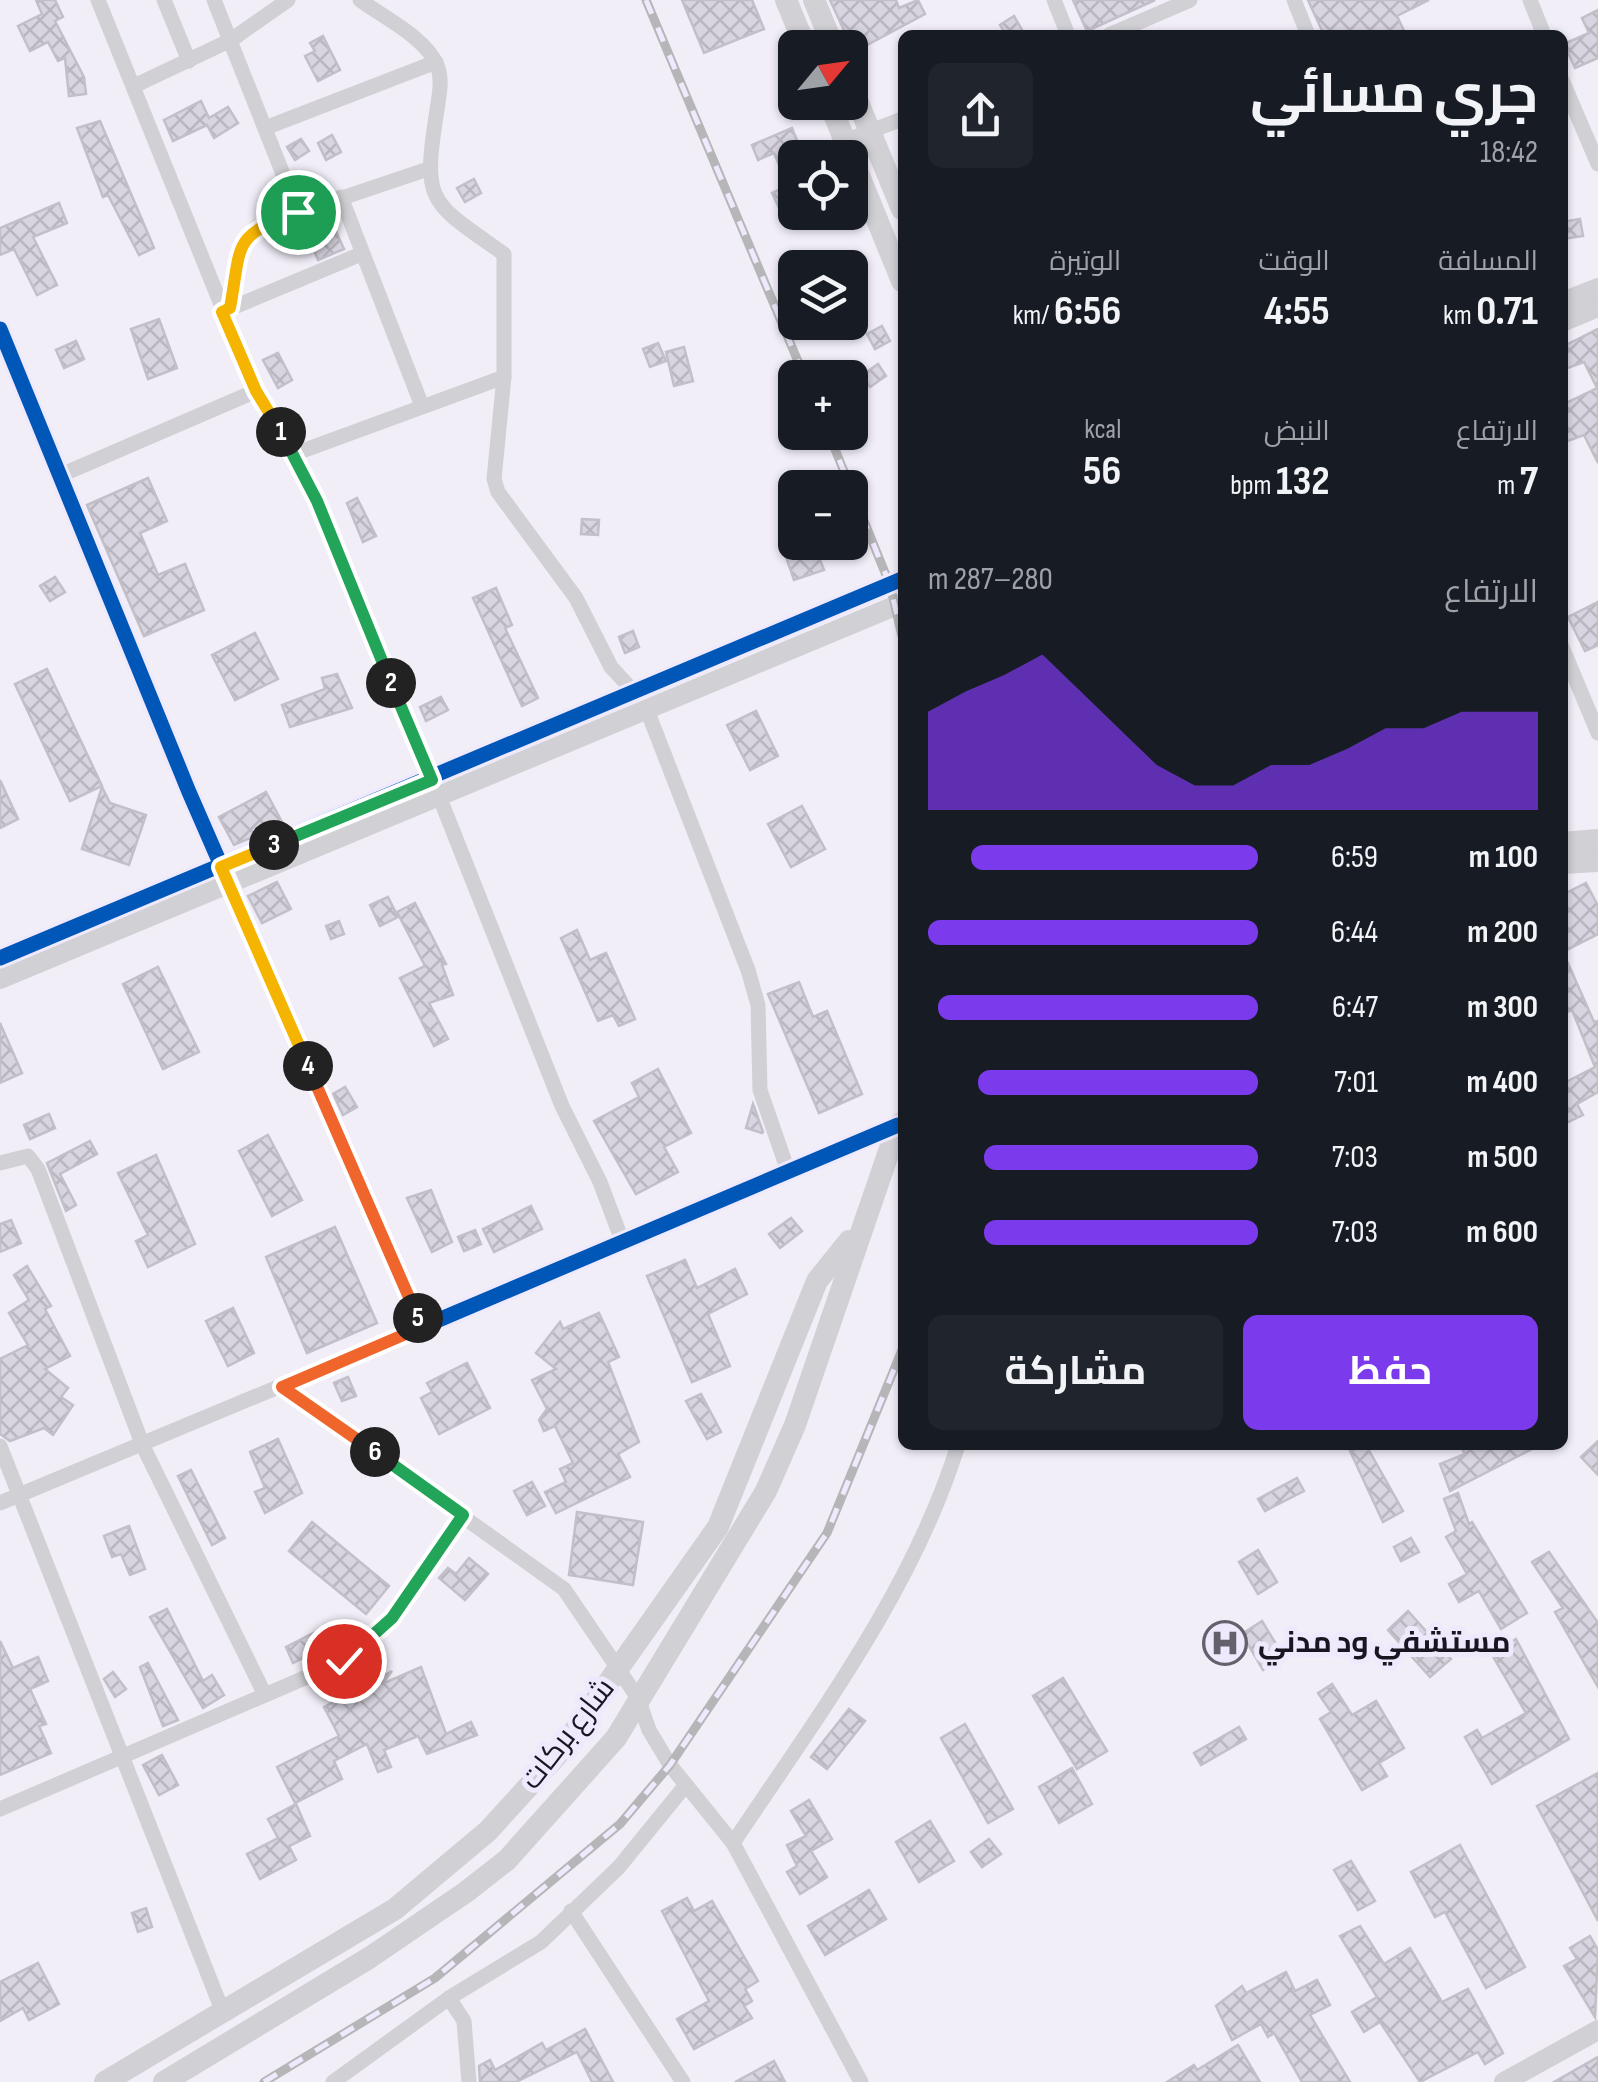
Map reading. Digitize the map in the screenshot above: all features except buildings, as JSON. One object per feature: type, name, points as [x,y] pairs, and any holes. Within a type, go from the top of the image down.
[{"type":"main road","points":[[786,0],[798,30]]},
{"type":"main road","points":[[814,0],[826,30]]},
{"type":"main road","points":[[866,120],[898,199]]},
{"type":"main road","points":[[868,197],[898,271]]},
{"type":"main road","points":[[1568,842],[1598,840]]},
{"type":"main road","points":[[1568,864],[1598,861]]},
{"type":"main road","name":"شارع بركات","points":[[164,2082],[370,1958],[493,1871],[584,1778],[616,1738],[766,1490],[795,1425],[858,1231],[898,1129]]},
{"type":"main road","name":"شارع بركات","points":[[105,2082],[395,1909],[488,1831],[558,1754],[718,1526],[771,1404],[817,1280],[858,1231]]},
{"type":"street","points":[[98,0],[256,391],[294,454],[435,788],[562,1106],[600,1182],[624,1243]]},
{"type":"street","points":[[164,0],[189,60]]},
{"type":"street","points":[[214,0],[298,212]]},
{"type":"street","points":[[260,0],[267,17]]},
{"type":"street","points":[[134,86],[231,40],[288,0]]},
{"type":"street","points":[[360,0],[423,47],[436,62],[442,82],[428,169],[431,189],[446,213],[504,254],[504,376],[494,479],[498,492],[576,598],[597,647],[641,701],[748,970],[758,1005],[760,1090],[788,1171]]},
{"type":"street","points":[[1054,0],[1066,30]]},
{"type":"street","points":[[1121,30],[1190,0]]},
{"type":"street","points":[[1294,0],[1306,30]]},
{"type":"street","points":[[1530,0],[1542,30]]},
{"type":"street","points":[[265,128],[436,62]]},
{"type":"street","points":[[1568,94],[1598,164]]},
{"type":"street","points":[[848,140],[898,121]]},
{"type":"street","points":[[226,310],[242,244],[249,233],[298,212],[428,169]]},
{"type":"street","points":[[341,197],[422,406]]},
{"type":"street","points":[[226,310],[362,254]]},
{"type":"street","points":[[1568,300],[1598,288]]},
{"type":"street","points":[[1568,320],[1598,307]]},
{"type":"street","points":[[0,329],[225,875],[422,1327]]},
{"type":"street","points":[[294,454],[504,376]]},
{"type":"street","points":[[61,476],[256,391]]},
{"type":"street","points":[[0,958],[225,875],[435,788],[641,701],[898,582]]},
{"type":"street","points":[[641,701],[898,605]]},
{"type":"street","points":[[1568,661],[1598,733]]},
{"type":"street","points":[[0,979],[225,875]]},
{"type":"street","points":[[0,1504],[898,1125]]},
{"type":"street","points":[[0,1163],[28,1156],[38,1170],[143,1446],[265,1696]]},
{"type":"street","points":[[282,1387],[564,1589],[638,1698],[649,1730],[685,1786],[733,1842],[861,2082]]},
{"type":"street","points":[[0,1446],[224,2014]]},
{"type":"street","points":[[733,1842],[874,1627],[930,1514],[956,1450]]},
{"type":"street","points":[[0,1809],[122,1760],[344,1661],[370,1642],[463,1515]]},
{"type":"street","points":[[333,2082],[450,1998],[531,1950],[618,1867],[685,1786]]},
{"type":"street","points":[[571,1911],[683,2082]]},
{"type":"street","points":[[450,1998],[464,2021],[470,2082]]},
{"type":"street","points":[[1508,2081],[1598,2030]]},
{"type":"railway","points":[[646,0],[797,360]]},
{"type":"railway","points":[[835,450],[890,585],[898,619]]},
{"type":"railway","points":[[264,2082],[435,1978],[620,1824],[670,1765],[827,1533],[898,1360]]},
{"type":"cycle path","points":[[0,329],[189,792],[422,1327],[898,1125]]},
{"type":"cycle path","points":[[0,958],[898,581]]},
{"type":"place","name":"مستشفي ود مدني","points":[[1225,1643]]},
{"type":"route","points":[[298,212],[249,233],[242,244],[230,308],[222,312],[256,391],[317,501],[432,780],[221,867],[422,1327],[282,1387],[463,1515],[392,1618],[370,1642],[344,1661]]}]
